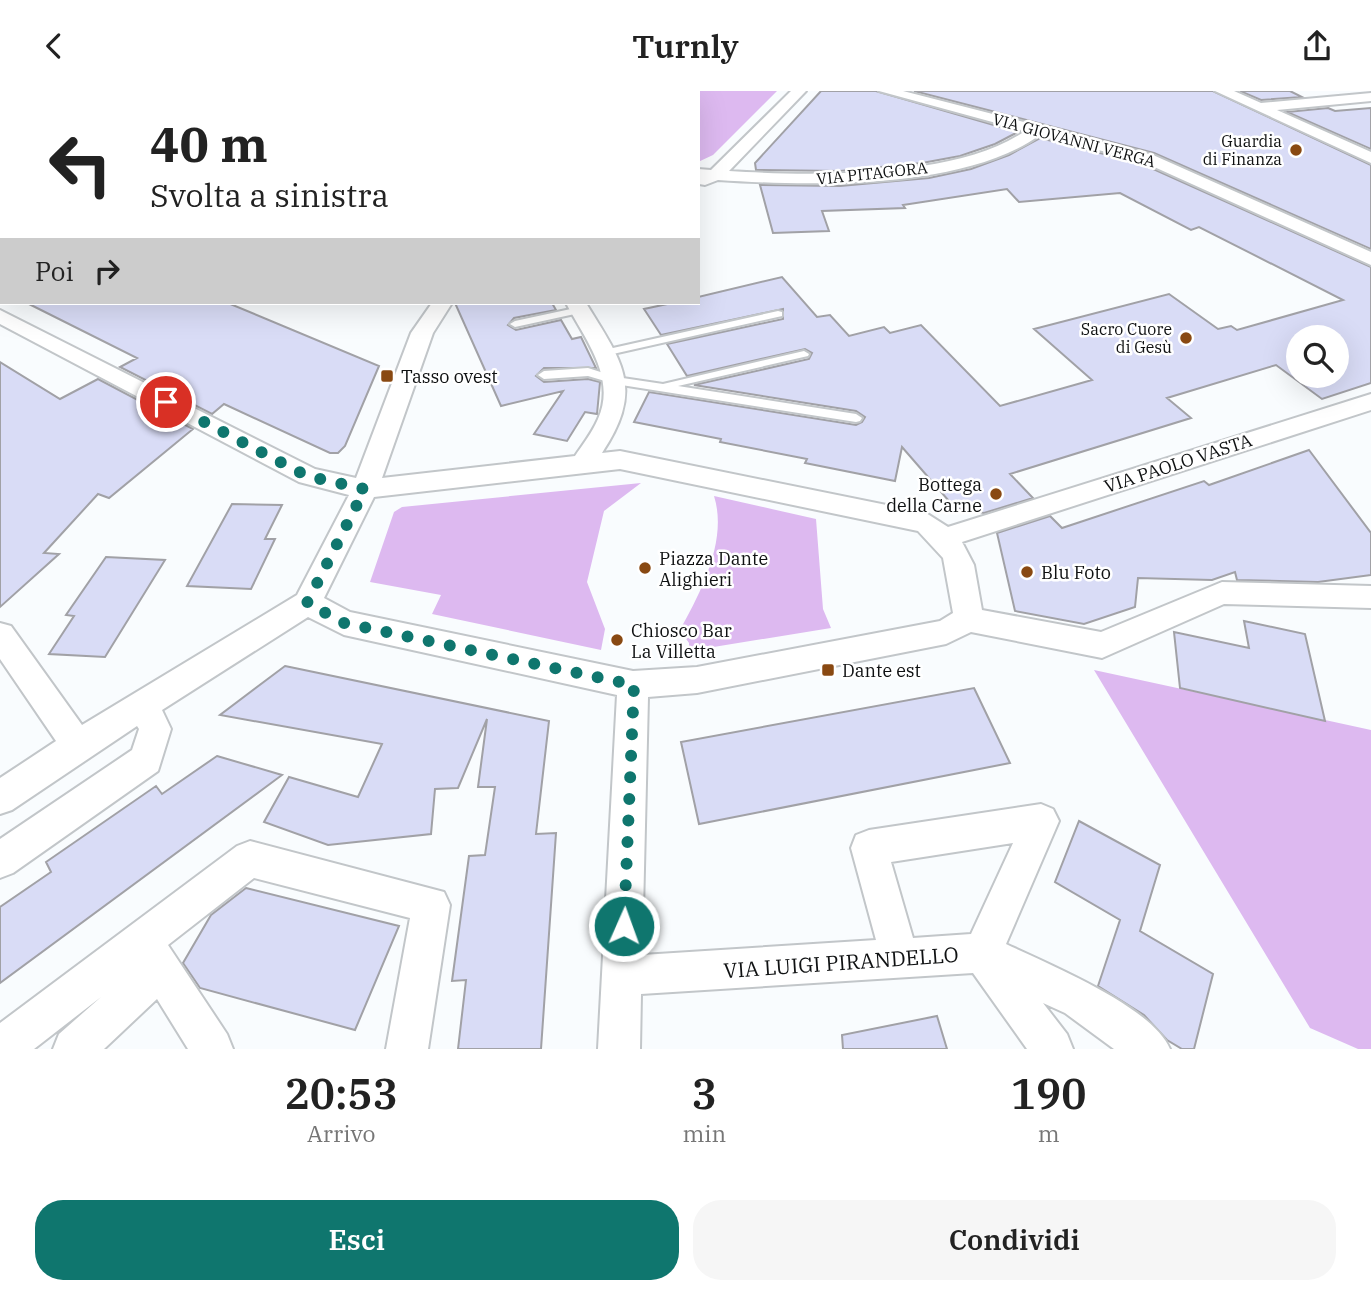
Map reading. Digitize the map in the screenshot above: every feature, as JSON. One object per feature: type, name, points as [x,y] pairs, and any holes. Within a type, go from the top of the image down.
[{"type":"street","points":[[707,174],[799,91]]},
{"type":"street","name":"VIA GIOVANNI VERGA","points":[[886,91],[1100,143],[1185,173],[1371,259]]},
{"type":"street","points":[[1222,91],[1371,158]]},
{"type":"street","points":[[1325,91],[1344,100]]},
{"type":"street","points":[[1259,108],[1344,100],[1370,93]]},
{"type":"street","name":"VIA PITAGORA","points":[[707,174],[806,180],[876,175],[987,155],[1027,138],[1039,129]]},
{"type":"street","points":[[0,798],[78,745],[300,607],[365,489],[376,452],[422,333],[441,305]]},
{"type":"street","points":[[578,306],[604,353],[615,380],[614,410],[582,465]]},
{"type":"street","points":[[0,316],[307,476],[324,481],[365,489],[620,460],[926,523],[944,538],[960,557],[968,619]]},
{"type":"street","name":"VIA PAOLO VASTA","points":[[944,538],[1371,402]]},
{"type":"street","points":[[300,607],[344,623],[633,694],[946,632],[968,619],[1102,645],[1222,593],[1371,597]]},
{"type":"street","points":[[0,635],[78,745]]},
{"type":"street","points":[[620,1049],[633,694]]},
{"type":"street","points":[[0,860],[146,761],[155,729],[144,705]]},
{"type":"street","points":[[900,958],[869,848],[1041,821],[982,953],[1079,999],[1149,1049]]},
{"type":"street","points":[[74,1049],[152,955],[250,859],[431,905],[407,1049]]},
{"type":"street","name":"VIA LUIGI PIRANDELLO","points":[[622,976],[982,953],[1052,1049]]},
{"type":"street","points":[[0,1049],[152,955]]},
{"type":"street","points":[[152,955],[212,1049]]},
{"type":"lane","points":[[515,324],[578,306]]},
{"type":"lane","points":[[604,353],[778,314]]},
{"type":"lane","points":[[660,387],[804,354]]},
{"type":"lane","points":[[544,375],[588,372],[615,380],[856,418]]},
{"type":"shaded area","points":[[700,91],[777,91],[713,155],[700,161]]},
{"type":"shaded area","points":[[641,483],[604,511],[587,582],[605,629],[601,650],[432,614],[441,595],[370,582],[394,512],[402,507]]},
{"type":"shaded area","points":[[714,496],[816,519],[823,609],[831,628],[689,651],[689,643],[680,630],[704,583],[715,548],[718,530]]},
{"type":"shaded area","points":[[1094,670],[1371,730],[1371,1049],[1358,1049],[1310,1028]]},
{"type":"building","points":[[821,91],[876,91],[1018,132],[995,144],[960,156],[922,163],[840,171],[756,170],[755,163]]},
{"type":"building","points":[[914,91],[1213,91],[1371,165],[1371,249],[1154,153]]},
{"type":"building","points":[[1240,91],[1290,91],[1302,97],[1261,100]]},
{"type":"building","points":[[1328,108],[1335,111],[1371,108],[1371,149],[1287,112]]},
{"type":"building","points":[[1040,138],[1140,163],[1371,267],[1371,383],[1322,399],[1307,388],[1349,388],[1349,325],[1286,325],[1286,372],[1276,365],[1167,398],[1191,418],[1010,474],[1033,498],[984,513],[955,508],[902,447],[895,481],[805,463],[807,459],[720,442],[721,439],[634,422],[649,392],[856,425],[862,422],[865,417],[856,411],[694,385],[809,359],[812,353],[805,349],[687,376],[667,344],[783,319],[783,309],[661,335],[644,309],[663,305],[700,305],[700,297],[782,277],[817,317],[830,315],[849,336],[884,327],[890,333],[921,325],[1000,406],[1092,380],[1034,329],[1169,294],[1218,329],[1231,326],[1237,330],[1343,300],[1199,227],[1191,230],[1120,193],[1019,202],[1007,189],[903,205],[905,208],[822,211],[829,231],[773,233],[760,185],[840,186],[929,178],[971,169],[1009,155]]},
{"type":"building","points":[[31,305],[233,305],[379,366],[345,446],[338,453],[330,453],[224,404],[212,414],[120,367],[137,358]]},
{"type":"building","points":[[456,305],[553,305],[556,310],[514,318],[508,325],[516,330],[561,320],[572,339],[581,337],[596,368],[544,368],[536,376],[544,382],[588,379],[600,382],[597,414],[585,412],[567,441],[534,434],[563,391],[501,406]]},
{"type":"building","points":[[0,362],[60,399],[98,379],[193,429],[109,498],[98,494],[44,553],[59,554],[0,607]]},
{"type":"building","points":[[1309,450],[1371,533],[1371,575],[1318,582],[1237,580],[1235,572],[1212,580],[1138,578],[1135,607],[1084,624],[1015,611],[997,533],[1050,516],[1062,528],[1204,481],[1209,485]]},
{"type":"building","points":[[232,504],[282,505],[265,539],[275,539],[251,589],[187,586]]},
{"type":"building","points":[[106,557],[165,560],[105,657],[49,654],[74,616],[66,615]]},
{"type":"building","points":[[1244,621],[1305,634],[1325,721],[1180,688],[1174,632],[1249,648]]},
{"type":"building","points":[[285,666],[549,721],[536,834],[556,833],[541,1049],[458,1049],[466,980],[452,981],[469,856],[485,855],[495,787],[478,787],[487,719],[458,788],[435,789],[431,834],[328,845],[264,822],[289,777],[358,797],[382,744],[220,715]]},
{"type":"building","points":[[974,688],[1010,763],[699,824],[681,742]]},
{"type":"building","points":[[217,756],[282,775],[0,983],[0,907],[51,872],[46,862],[156,786],[162,794]]},
{"type":"building","points":[[1079,821],[1160,865],[1140,931],[1213,974],[1194,1049],[1182,1049],[1167,1040],[1144,1015],[1098,986],[1120,920],[1055,882]]},
{"type":"building","points":[[246,888],[399,926],[355,1030],[200,988],[183,963],[211,915]]},
{"type":"building","points":[[937,1016],[947,1049],[843,1049],[842,1035]]},
{"type":"place","name":"Guardia di Finanza","points":[[1296,150]]},
{"type":"place","name":"Sacro Cuore di Gesù","points":[[1186,338]]},
{"type":"place","name":"Tasso ovest","points":[[387,376]]},
{"type":"place","name":"Bottega della Carne","points":[[996,494]]},
{"type":"place","name":"Piazza Dante Alighieri","points":[[645,568]]},
{"type":"place","name":"Blu Foto","points":[[1027,572]]},
{"type":"place","name":"Chiosco Bar La Villetta","points":[[617,640]]},
{"type":"place","name":"Dante est","points":[[828,670]]},
{"type":"route","points":[[166,402],[307,476],[365,489],[307,603],[344,623],[634,685],[624,926]]}]
